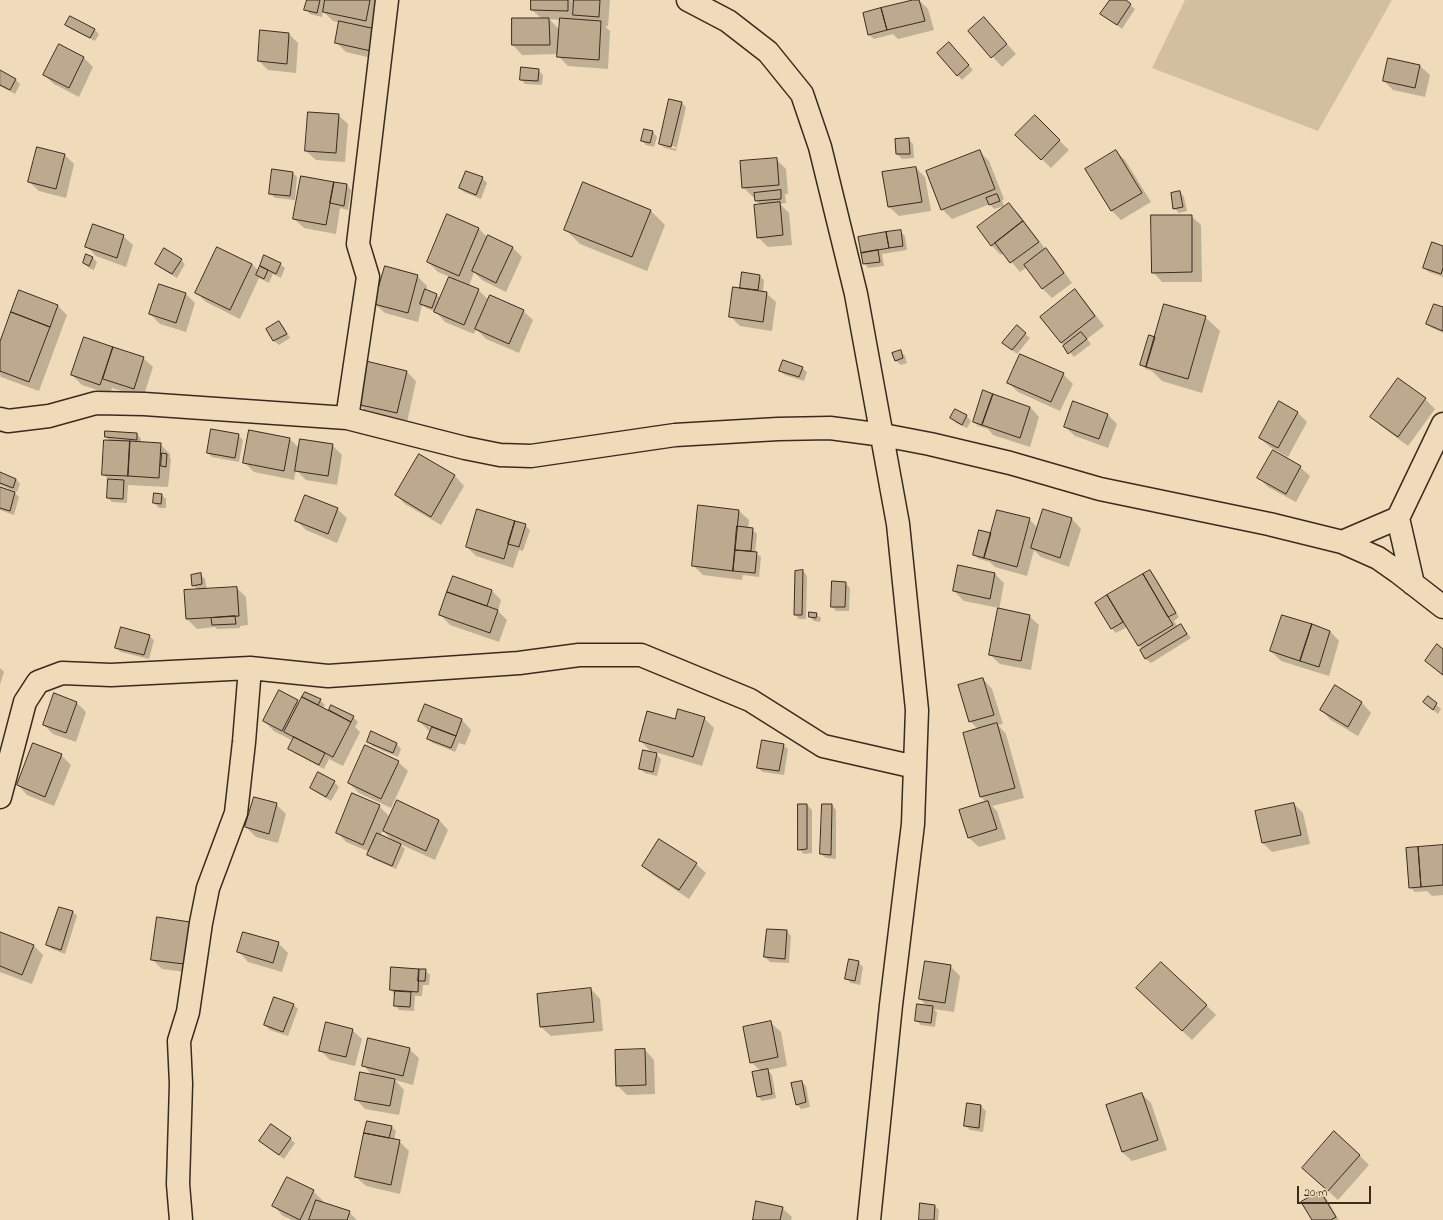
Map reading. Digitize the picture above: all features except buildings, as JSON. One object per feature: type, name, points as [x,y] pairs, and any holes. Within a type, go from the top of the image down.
[{"type":"street","points":[[347,418],[368,277],[358,244],[387,0]]},
{"type":"street","points":[[688,0],[728,20],[768,52],[802,94],[820,146],[856,294],[883,435],[898,524],[917,710],[913,824],[891,1005],[869,1220]]},
{"type":"street","points":[[0,419],[8,421],[49,416],[96,402],[347,418],[465,448],[500,455],[531,456],[674,435],[778,429],[830,428],[883,435],[930,444],[1010,463],[1100,489],[1269,524],[1342,542],[1378,558],[1443,607]]},
{"type":"street","points":[[1413,584],[1398,518],[1443,424]]},
{"type":"street","points":[[1342,542],[1398,518]]},
{"type":"street","points":[[0,797],[25,702],[38,682],[62,673],[111,675],[250,668],[328,676],[519,663],[579,655],[641,655],[750,700],[823,746],[915,767]]},
{"type":"street","points":[[181,1220],[178,1184],[181,1084],[179,1041],[188,1012],[201,923],[208,888],[236,813],[250,668]]},
{"type":"shaded area","points":[[1185,0],[1392,0],[1318,131],[1152,68]]}]
